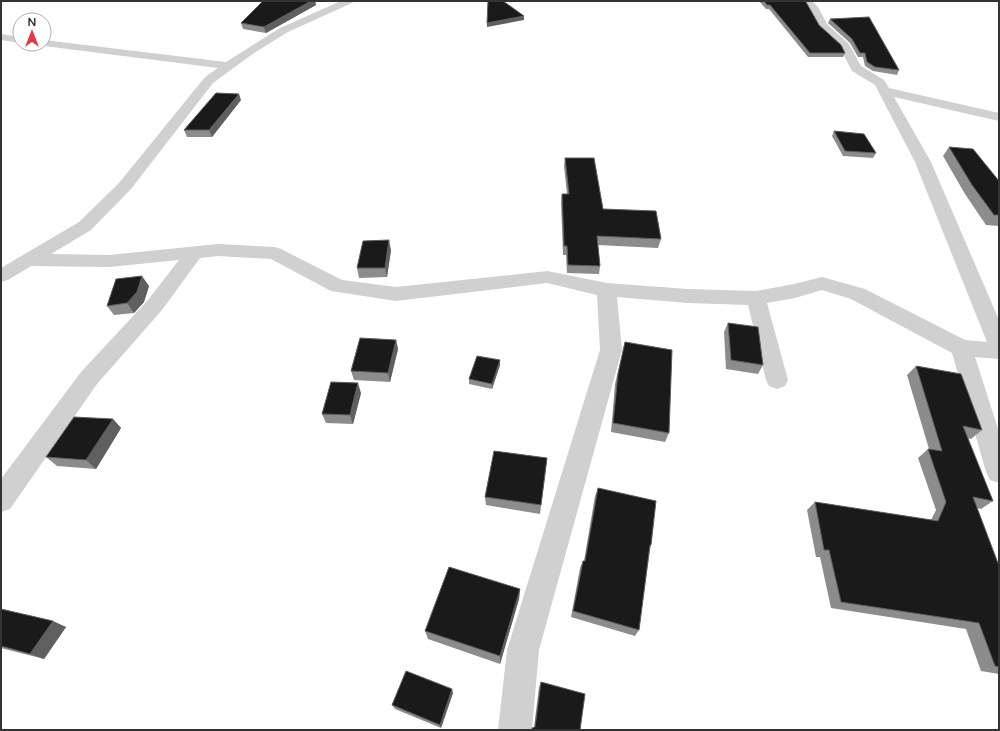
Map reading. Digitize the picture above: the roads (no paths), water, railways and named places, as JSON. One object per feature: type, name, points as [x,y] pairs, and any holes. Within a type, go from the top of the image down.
[{"type":"street","points":[[1,276],[85,226],[125,186],[209,80],[284,30],[349,1]]},
{"type":"street","points":[[806,1],[813,7],[822,26],[846,46],[856,68],[880,83],[884,90],[922,162],[999,345]]},
{"type":"street","points":[[1,37],[12,39]]},
{"type":"street","points":[[52,44],[228,66]]},
{"type":"street","points":[[884,90],[999,117]]},
{"type":"street","points":[[28,260],[109,261],[218,250],[275,253],[338,286],[396,294],[546,277],[608,290],[688,296],[756,298],[795,291],[822,283],[858,294],[961,348],[999,351]]},
{"type":"street","points":[[1,500],[90,378],[156,305],[194,252]]},
{"type":"street","points":[[514,730],[523,650],[611,350],[608,290]]},
{"type":"street","points":[[756,298],[777,380]]},
{"type":"street","points":[[961,348],[999,472]]}]
